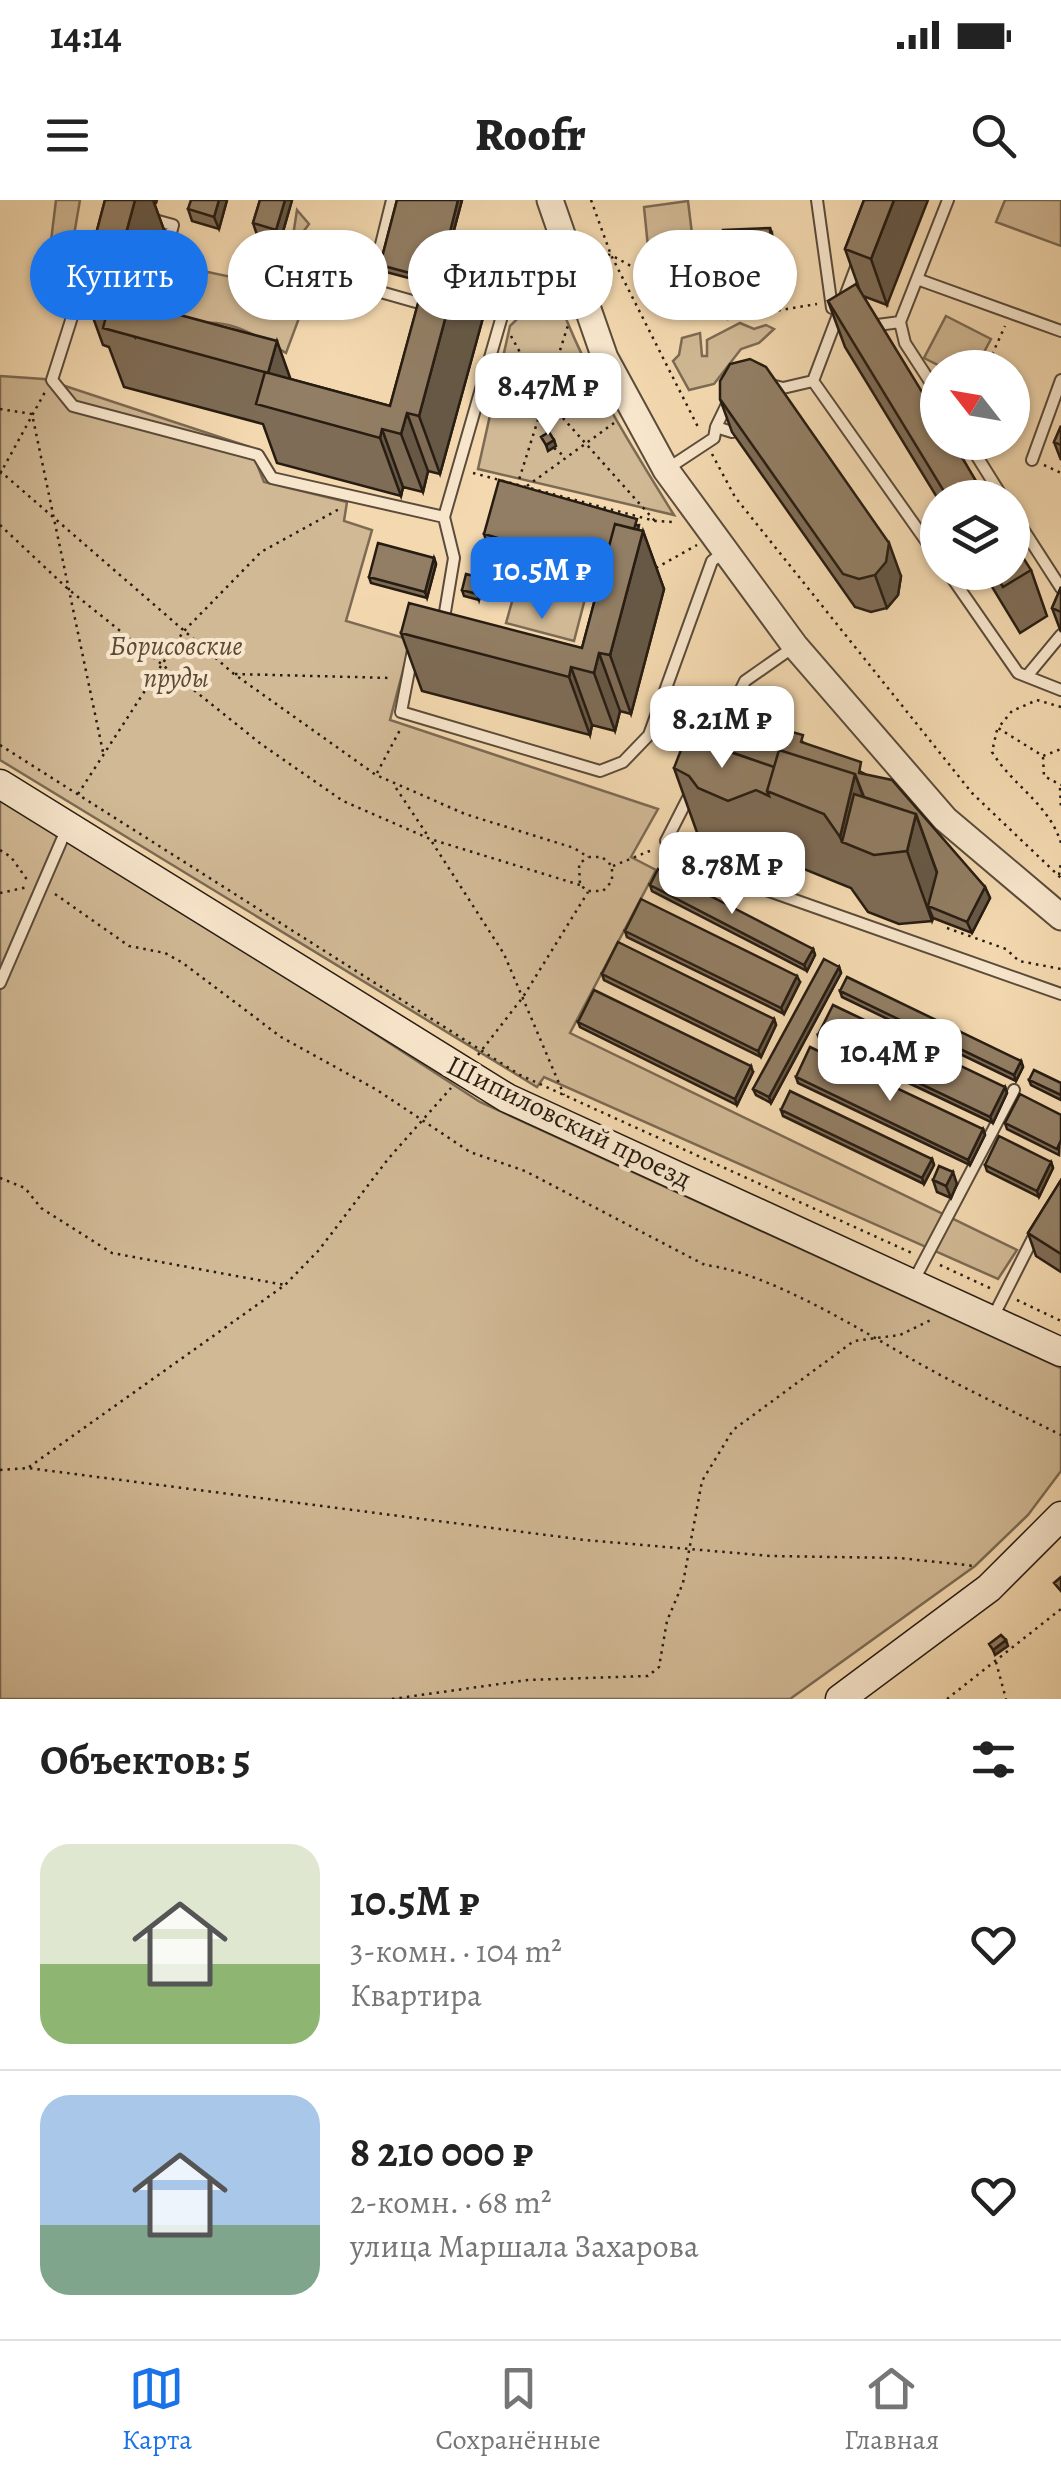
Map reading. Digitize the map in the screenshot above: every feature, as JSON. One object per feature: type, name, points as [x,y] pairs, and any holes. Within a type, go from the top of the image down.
[{"type":"main road","name":"Шипиловский проезд","points":[[0,784],[507,1098],[918,1271],[991,1320],[1061,1352]]},
{"type":"main road","points":[[840,1699],[988,1588],[1061,1516]]},
{"type":"street","points":[[550,200],[560,230]]},
{"type":"street","points":[[591,320],[605,358],[666,470],[795,646],[945,820],[1061,917]]},
{"type":"lane","points":[[392,200],[370,288],[432,307],[427,324]]},
{"type":"lane","points":[[816,200],[833,301],[828,332]]},
{"type":"lane","points":[[920,366],[905,343],[900,322],[948,200]]},
{"type":"lane","points":[[140,216],[173,226],[143,340]]},
{"type":"lane","points":[[813,380],[828,332],[864,246]]},
{"type":"lane","points":[[916,279],[1061,331]]},
{"type":"lane","points":[[71,320],[52,380],[74,406],[258,455],[272,478],[444,517]]},
{"type":"lane","points":[[440,642],[454,558],[444,517],[501,320]]},
{"type":"lane","points":[[864,327],[900,322]]},
{"type":"lane","points":[[828,332],[846,330]]},
{"type":"lane","points":[[666,470],[714,438],[734,391],[751,384],[783,388],[813,380]]},
{"type":"lane","points":[[813,380],[920,532]]},
{"type":"lane","points":[[1032,460],[1061,380]]},
{"type":"lane","points":[[716,427],[732,432]]},
{"type":"lane","points":[[1030,540],[1061,588]]},
{"type":"lane","points":[[417,637],[405,678],[402,712],[600,771],[623,762],[649,734],[712,560],[725,551]]},
{"type":"lane","points":[[960,590],[1018,673],[1061,690]]},
{"type":"lane","points":[[1026,676],[1061,634]]},
{"type":"lane","points":[[795,646],[746,682],[666,842],[752,885],[1061,994]]},
{"type":"lane","points":[[0,983],[68,827]]},
{"type":"lane","points":[[918,1271],[1014,1090]]},
{"type":"lane","points":[[991,1320],[1045,1219]]},
{"type":"path","points":[[591,200],[602,230]]},
{"type":"path","points":[[613,256],[727,319],[833,301]]},
{"type":"path","points":[[613,259],[735,497],[972,793],[1060,877]]},
{"type":"path","points":[[994,350],[1011,311]]},
{"type":"path","points":[[504,320],[545,398],[655,521]]},
{"type":"path","points":[[517,485],[570,320]]},
{"type":"path","points":[[0,526],[68,588],[261,744],[343,801],[430,839],[580,885],[588,891],[602,891],[612,880],[612,866],[602,857],[588,857],[574,848],[395,787],[234,674],[58,525],[0,472],[52,380]]},
{"type":"path","points":[[0,409],[32,414]]},
{"type":"path","points":[[32,414],[104,754]]},
{"type":"path","points":[[525,487],[620,418]]},
{"type":"path","points":[[534,430],[544,441]]},
{"type":"path","points":[[554,448],[566,458]]},
{"type":"path","points":[[1032,460],[1061,473]]},
{"type":"path","points":[[458,469],[655,521],[684,521]]},
{"type":"path","points":[[78,794],[159,662],[183,632],[261,552],[360,498]]},
{"type":"path","points":[[648,572],[698,544]]},
{"type":"path","points":[[234,674],[336,680],[405,678]]},
{"type":"path","points":[[1061,707],[1036,700],[1012,711],[998,728],[992,752],[1006,774],[1055,823],[1061,842]]},
{"type":"path","points":[[376,774],[408,714]]},
{"type":"path","points":[[998,728],[1043,756]]},
{"type":"path","points":[[0,745],[482,1050],[564,1095],[918,1271],[1005,1294],[1061,1321]]},
{"type":"path","points":[[1043,756],[1061,749]]},
{"type":"path","points":[[1043,756],[1044,776],[1060,786],[1061,810]]},
{"type":"path","points":[[395,787],[504,954],[564,1095]]},
{"type":"path","points":[[0,850],[12,857],[32,886],[0,893]]},
{"type":"path","points":[[612,866],[646,853]]},
{"type":"path","points":[[580,885],[579,864],[588,857]]},
{"type":"path","points":[[1060,877],[1061,862]]},
{"type":"path","points":[[42,884],[128,946],[165,953],[183,963],[281,1036],[470,1152],[525,1171],[704,1266],[728,1268],[873,1336],[1061,1435]]},
{"type":"path","points":[[472,1063],[522,997],[588,891]]},
{"type":"path","points":[[938,950],[946,928],[1006,949],[1019,960],[1061,969]]},
{"type":"path","points":[[28,1468],[285,1284],[319,1250],[455,1083]]},
{"type":"path","points":[[0,1178],[25,1188],[40,1208],[112,1253],[285,1284]]},
{"type":"path","points":[[392,1699],[528,1680],[648,1676],[659,1667],[667,1621],[683,1584],[702,1481],[732,1430],[854,1340],[900,1335],[935,1318]]},
{"type":"path","points":[[0,1470],[28,1468],[566,1537],[975,1566]]},
{"type":"path","points":[[947,1699],[1061,1609]]},
{"type":"path","points":[[996,1660],[1006,1699]]},
{"type":"green space","points":[[56,200],[80,200],[75,230],[52,230]]},
{"type":"green space","points":[[1005,200],[1061,200],[1061,246],[996,222]]},
{"type":"green space","points":[[688,201],[692,230],[646,230],[644,207]]},
{"type":"green space","points":[[297,210],[309,224],[304,230],[294,230]]},
{"type":"green space","points":[[208,272],[228,276],[228,320],[298,320],[286,353],[239,328],[214,323],[189,327],[174,320],[208,320]]},
{"type":"green space","points":[[946,316],[991,339],[985,350],[928,350]]},
{"type":"green space","points":[[516,320],[566,320],[591,374],[674,515],[478,469],[510,326]]},
{"type":"green space","points":[[740,323],[754,329],[766,325],[774,329],[759,343],[741,349],[714,384],[689,390],[673,361],[679,355],[682,338],[700,333],[702,356],[707,356],[707,340]]},
{"type":"green space","name":"Борисовские пруды","points":[[0,376],[44,379],[250,447],[264,482],[347,502],[344,521],[372,530],[346,621],[411,640],[390,720],[658,809],[631,857],[656,870],[570,1033],[1017,1250],[998,1279],[544,1077],[537,1087],[0,760]]},
{"type":"green space","points":[[519,577],[586,595],[574,641],[506,623]]},
{"type":"green space","points":[[0,790],[480,1102],[1061,1368],[1061,1471],[1028,1515],[975,1566],[790,1699],[0,1699]]},
{"type":"building","points":[[105,200],[135,200],[127,230],[97,230]]},
{"type":"building","points":[[191,200],[219,200],[214,217],[188,209]]},
{"type":"building","points":[[260,200],[285,200],[276,230],[253,223]]},
{"type":"building","points":[[397,200],[458,200],[450,230],[408,230],[408,272],[388,267],[388,234]]},
{"type":"building","points":[[864,200],[894,200],[871,259],[845,249]]},
{"type":"building","points":[[856,284],[920,389],[920,452],[828,301]]},
{"type":"building","points":[[105,320],[199,320],[277,341],[268,373],[103,328]]},
{"type":"building","points":[[413,320],[445,320],[419,416],[407,413],[401,434],[382,429],[380,438],[256,404],[265,372],[390,406]]},
{"type":"building","points":[[750,359],[766,367],[889,543],[886,562],[875,575],[859,579],[843,574],[720,399],[720,381],[730,364]]},
{"type":"building","points":[[1061,426],[1061,445],[1054,442]]},
{"type":"building","points":[[549,432],[554,440],[546,445],[541,437]]},
{"type":"building","points":[[925,460],[964,460],[975,480],[937,480]]},
{"type":"building","points":[[499,480],[637,519],[634,529],[615,524],[603,568],[484,534]]},
{"type":"building","points":[[615,524],[643,531],[610,655],[599,653],[594,673],[571,667],[569,677],[401,633],[409,603],[582,648]]},
{"type":"building","points":[[378,543],[434,558],[425,592],[369,577]]},
{"type":"building","points":[[466,574],[481,578],[477,594],[462,590]]},
{"type":"building","points":[[1061,587],[1061,612],[1052,608]]},
{"type":"building","points":[[762,693],[776,699],[782,712],[771,726],[803,735],[801,742],[861,762],[859,773],[892,780],[985,887],[967,922],[928,906],[937,872],[916,814],[864,797],[855,774],[779,750],[774,767],[731,752],[747,724],[742,711],[747,699]]},
{"type":"building","points":[[686,737],[774,767],[769,796],[756,790],[728,801],[698,788],[689,776],[674,768]]},
{"type":"building","points":[[779,750],[855,774],[840,837],[824,814],[767,791]]},
{"type":"building","points":[[854,794],[916,814],[907,851],[874,855],[842,842]]},
{"type":"building","points":[[658,869],[813,949],[804,965],[650,885]]},
{"type":"building","points":[[641,899],[797,976],[781,1008],[625,931]]},
{"type":"building","points":[[618,942],[774,1019],[758,1051],[602,974]]},
{"type":"building","points":[[824,959],[839,967],[769,1097],[753,1089]]},
{"type":"building","points":[[847,977],[1021,1061],[1014,1075],[840,991]]},
{"type":"building","points":[[594,990],[751,1066],[735,1099],[578,1022]]},
{"type":"building","points":[[833,1005],[1005,1087],[990,1117],[818,1035]]},
{"type":"building","points":[[810,1047],[983,1129],[968,1160],[796,1077]]},
{"type":"building","points":[[1034,1070],[1061,1083],[1061,1095],[1029,1080]]},
{"type":"building","points":[[790,1091],[932,1159],[922,1178],[781,1110]]},
{"type":"building","points":[[1020,1094],[1061,1115],[1057,1149],[1005,1123]]},
{"type":"building","points":[[999,1136],[1051,1162],[1037,1191],[985,1165]]},
{"type":"building","points":[[939,1166],[953,1172],[946,1186],[933,1180]]},
{"type":"building","points":[[1061,1180],[1061,1254],[1028,1233]]},
{"type":"building","points":[[1001,1635],[1006,1640],[993,1650],[989,1644]]}]
